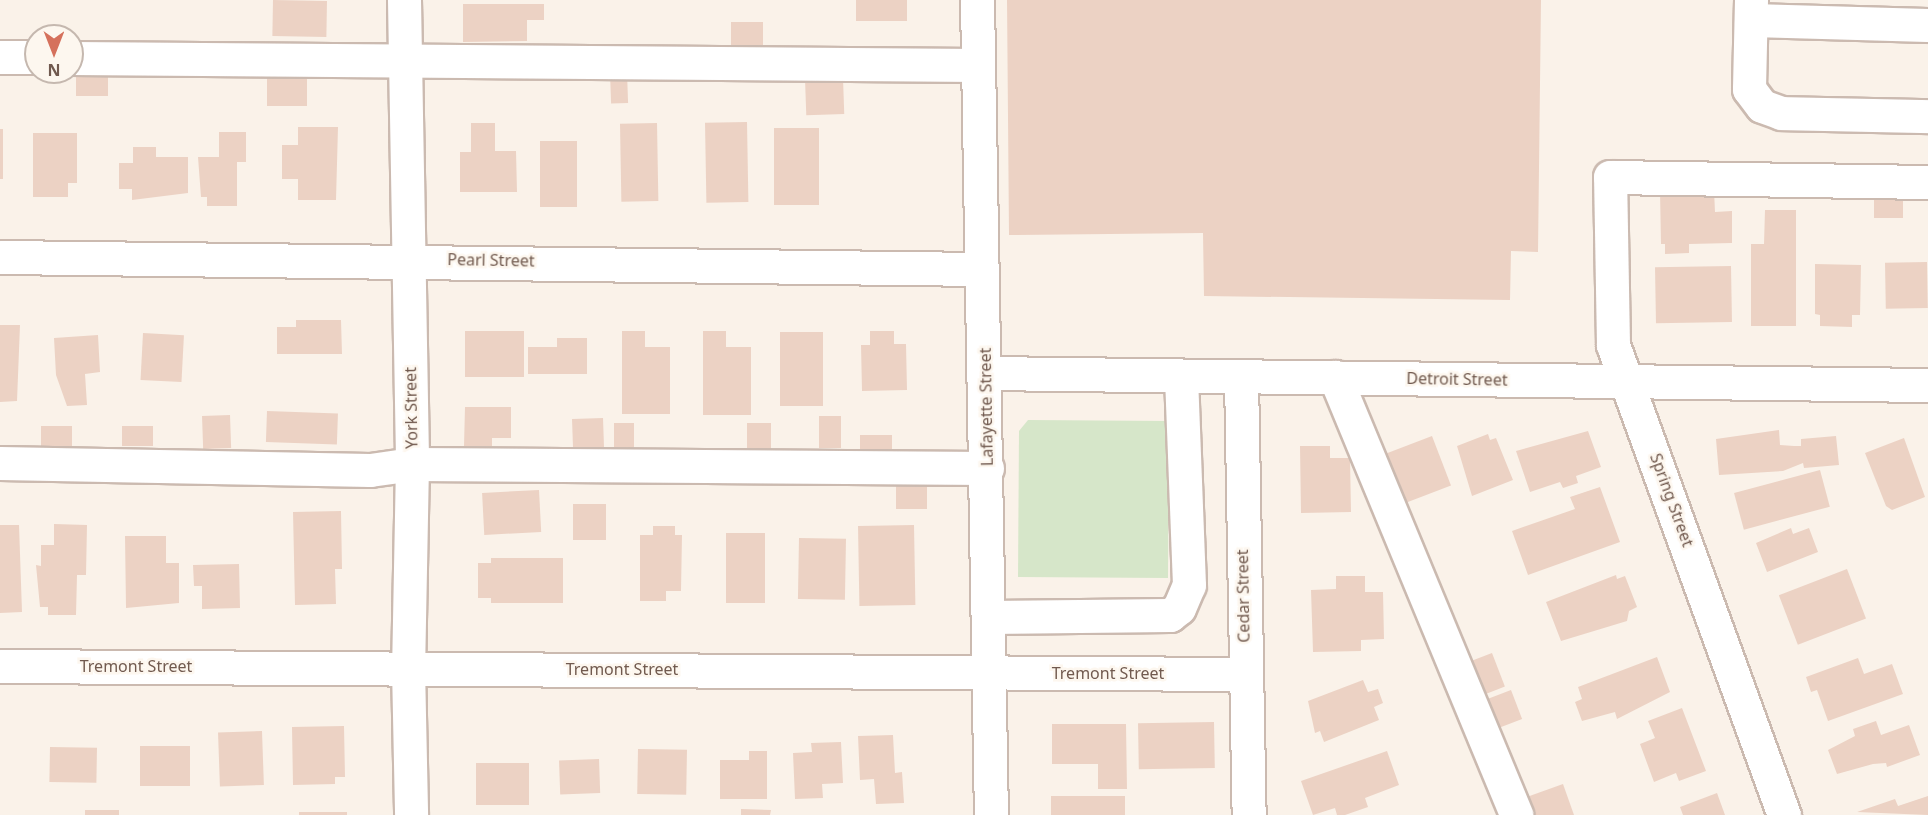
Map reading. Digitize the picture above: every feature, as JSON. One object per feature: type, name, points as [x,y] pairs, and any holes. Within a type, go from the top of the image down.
[{"type":"street","name":"York Street","points":[[404,0],[412,464],[408,668],[411,815]]},
{"type":"street","name":"Lafayette Street","points":[[977,0],[981,269],[986,373],[990,815]]},
{"type":"street","points":[[1928,25],[1751,10],[1749,89],[1762,106],[1780,113],[1928,116]]},
{"type":"street","points":[[0,57],[24,57]]},
{"type":"street","points":[[84,58],[978,65]]},
{"type":"street","name":"Spring Street","points":[[1784,815],[1613,345],[1610,177],[1928,182]]},
{"type":"street","name":"Pearl Street","points":[[0,257],[408,259],[981,269]]},
{"type":"street","name":"Detroit Street","points":[[986,373],[1928,386]]},
{"type":"street","points":[[989,617],[1170,615],[1179,608],[1189,585],[1181,376]]},
{"type":"street","name":"Cedar Street","points":[[1241,376],[1244,674],[1249,815]]},
{"type":"street","points":[[1335,377],[1516,815]]},
{"type":"street","points":[[0,463],[370,470],[412,464],[987,468]]},
{"type":"street","name":"Tremont Street","points":[[0,666],[1244,674]]},
{"type":"green space","points":[[1028,420],[1169,421],[1168,578],[1018,577],[1019,431]]},
{"type":"building","points":[[273,0],[327,1],[326,37],[272,36]]},
{"type":"building","points":[[856,0],[907,0],[907,21],[856,21]]},
{"type":"building","points":[[1007,0],[1541,0],[1538,252],[1511,251],[1510,300],[1204,296],[1203,233],[1009,235]]},
{"type":"building","points":[[463,4],[544,4],[544,20],[527,20],[527,41],[463,42]]},
{"type":"building","points":[[731,22],[763,22],[763,45],[731,45]]},
{"type":"building","points":[[84,71],[108,71],[108,96],[76,96],[76,84],[84,84]]},
{"type":"building","points":[[627,72],[628,103],[611,104],[610,73]]},
{"type":"building","points":[[267,76],[307,76],[307,106],[267,106]]},
{"type":"building","points":[[843,78],[844,114],[806,115],[805,79]]},
{"type":"building","points":[[747,122],[748,202],[706,203],[705,123]]},
{"type":"building","points":[[471,123],[495,123],[495,151],[516,151],[517,192],[460,192],[460,152],[471,152]]},
{"type":"building","points":[[657,123],[658,201],[621,202],[620,124]]},
{"type":"building","points":[[298,127],[338,127],[336,200],[298,200],[298,179],[282,179],[282,145],[298,145]]},
{"type":"building","points":[[774,128],[819,128],[819,205],[774,205]]},
{"type":"building","points":[[0,129],[3,129],[3,179],[0,179]]},
{"type":"building","points":[[219,132],[246,132],[246,162],[237,162],[237,206],[207,206],[207,197],[201,197],[198,157],[219,157]]},
{"type":"building","points":[[33,133],[77,133],[77,183],[68,183],[68,197],[33,197]]},
{"type":"building","points":[[540,141],[577,141],[577,207],[540,207]]},
{"type":"building","points":[[133,147],[156,147],[156,157],[188,157],[188,193],[132,200],[132,189],[119,189],[119,163],[133,163]]},
{"type":"building","points":[[1714,190],[1715,212],[1732,211],[1732,243],[1689,244],[1689,253],[1665,254],[1665,244],[1661,244],[1660,191]]},
{"type":"building","points":[[1874,199],[1903,199],[1903,218],[1874,218]]},
{"type":"building","points":[[1765,210],[1796,210],[1796,326],[1751,326],[1751,244],[1764,244]]},
{"type":"building","points":[[1927,262],[1928,308],[1886,309],[1885,263]]},
{"type":"building","points":[[1815,264],[1861,265],[1860,315],[1852,315],[1852,327],[1820,326],[1820,315],[1815,314]]},
{"type":"building","points":[[1731,266],[1732,322],[1656,323],[1655,267]]},
{"type":"building","points":[[296,320],[341,320],[342,354],[277,354],[277,327],[296,327]]},
{"type":"building","points":[[0,325],[20,325],[17,401],[0,402]]},
{"type":"building","points":[[465,331],[524,331],[524,377],[465,377]]},
{"type":"building","points":[[622,331],[645,331],[645,347],[670,347],[670,414],[622,414]]},
{"type":"building","points":[[703,331],[726,331],[726,347],[751,347],[751,415],[703,415]]},
{"type":"building","points":[[870,331],[894,331],[894,344],[906,344],[907,390],[862,391],[861,345],[870,345]]},
{"type":"building","points":[[780,332],[823,332],[823,406],[780,406]]},
{"type":"building","points":[[143,333],[184,335],[181,382],[141,380]]},
{"type":"building","points":[[98,335],[100,372],[85,374],[87,405],[67,406],[56,375],[54,338]]},
{"type":"building","points":[[557,338],[587,338],[587,374],[528,374],[528,347],[557,347]]},
{"type":"building","points":[[465,407],[511,407],[511,438],[492,438],[492,446],[464,446]]},
{"type":"building","points":[[267,411],[338,413],[337,444],[266,442]]},
{"type":"building","points":[[230,415],[231,448],[203,449],[202,416]]},
{"type":"building","points":[[819,416],[841,416],[841,448],[819,448]]},
{"type":"building","points":[[603,418],[604,451],[573,452],[572,419]]},
{"type":"building","points":[[614,423],[634,423],[634,455],[614,455]]},
{"type":"building","points":[[747,423],[771,423],[771,455],[747,455]]},
{"type":"building","points":[[41,426],[72,426],[72,447],[41,447]]},
{"type":"building","points":[[122,426],[153,426],[153,446],[122,446]]},
{"type":"building","points":[[1779,430],[1780,445],[1801,446],[1801,439],[1836,436],[1839,465],[1804,468],[1803,463],[1783,471],[1719,475],[1716,439]]},
{"type":"building","points":[[1588,431],[1601,467],[1576,476],[1578,483],[1563,488],[1560,482],[1530,492],[1516,451]]},
{"type":"building","points":[[1488,434],[1490,440],[1496,438],[1513,480],[1472,496],[1457,446]]},
{"type":"building","points":[[860,435],[892,435],[892,454],[860,454]]},
{"type":"building","points":[[1432,436],[1451,485],[1405,503],[1386,454]]},
{"type":"building","points":[[1904,438],[1925,497],[1892,510],[1886,506],[1865,453]]},
{"type":"building","points":[[1300,446],[1330,446],[1330,458],[1350,458],[1351,512],[1301,513]]},
{"type":"building","points":[[1820,470],[1830,507],[1744,530],[1734,493]]},
{"type":"building","points":[[896,485],[927,485],[927,509],[896,509]]},
{"type":"building","points":[[1600,487],[1620,542],[1528,575],[1512,531],[1575,509],[1570,497]]},
{"type":"building","points":[[539,490],[541,532],[484,535],[482,493]]},
{"type":"building","points":[[573,504],[606,504],[606,540],[573,540]]},
{"type":"building","points":[[341,511],[342,569],[335,569],[336,604],[295,605],[293,512]]},
{"type":"building","points":[[54,524],[87,525],[86,575],[77,575],[76,615],[48,615],[48,607],[40,607],[36,565],[41,566],[41,545],[54,545]]},
{"type":"building","points":[[0,525],[19,525],[22,612],[0,613]]},
{"type":"building","points":[[914,525],[915,605],[859,606],[858,526]]},
{"type":"building","points":[[653,526],[675,526],[675,535],[682,535],[681,591],[666,591],[666,601],[640,601],[640,535],[653,535]]},
{"type":"building","points":[[1791,528],[1793,534],[1809,528],[1818,552],[1767,572],[1756,543]]},
{"type":"building","points":[[726,533],[765,533],[765,603],[726,603]]},
{"type":"building","points":[[125,536],[166,536],[166,563],[179,563],[179,603],[126,608]]},
{"type":"building","points":[[799,538],[846,539],[845,600],[798,599]]},
{"type":"building","points":[[491,558],[563,558],[563,603],[491,603],[491,598],[478,598],[478,563],[491,563]]},
{"type":"building","points":[[239,564],[240,608],[202,609],[202,586],[194,586],[193,565]]},
{"type":"building","points":[[1847,569],[1866,618],[1798,645],[1779,595]]},
{"type":"building","points":[[1616,575],[1617,579],[1625,576],[1637,607],[1629,611],[1627,621],[1561,641],[1546,602]]},
{"type":"building","points":[[1336,576],[1365,576],[1365,592],[1383,592],[1384,639],[1361,640],[1361,651],[1313,652],[1311,590],[1336,589]]},
{"type":"building","points":[[1492,653],[1505,687],[1479,697],[1466,663]]},
{"type":"building","points":[[1657,657],[1670,692],[1617,719],[1615,712],[1582,721],[1575,702],[1582,699],[1578,687]]},
{"type":"building","points":[[1858,658],[1864,674],[1892,664],[1903,694],[1828,721],[1817,690],[1811,692],[1806,677]]},
{"type":"building","points":[[1363,680],[1368,692],[1378,689],[1383,703],[1374,707],[1379,720],[1324,742],[1320,731],[1315,733],[1308,701]]},
{"type":"building","points":[[1511,690],[1522,719],[1496,729],[1485,700]]},
{"type":"building","points":[[1682,708],[1706,771],[1679,781],[1676,773],[1654,782],[1640,744],[1655,738],[1648,721]]},
{"type":"building","points":[[1876,721],[1881,735],[1909,725],[1920,755],[1887,767],[1886,763],[1873,764],[1837,774],[1828,750],[1855,736],[1853,729]]},
{"type":"building","points":[[1214,722],[1215,768],[1139,769],[1138,723]]},
{"type":"building","points":[[1052,724],[1126,724],[1127,789],[1098,789],[1098,764],[1052,764]]},
{"type":"building","points":[[344,726],[345,777],[335,777],[335,784],[293,785],[292,727]]},
{"type":"building","points":[[262,731],[264,785],[220,787],[218,733]]},
{"type":"building","points":[[893,735],[895,773],[902,772],[904,803],[876,804],[874,779],[860,780],[858,736]]},
{"type":"building","points":[[841,742],[843,783],[822,784],[823,798],[795,799],[793,753],[812,752],[811,743]]},
{"type":"building","points":[[140,746],[190,746],[190,786],[140,786]]},
{"type":"building","points":[[50,747],[97,748],[96,783],[49,782]]},
{"type":"building","points":[[638,749],[687,750],[686,795],[637,794]]},
{"type":"building","points":[[749,751],[767,751],[767,799],[720,799],[720,760],[749,760]]},
{"type":"building","points":[[1387,751],[1399,785],[1365,798],[1368,807],[1345,815],[1337,815],[1335,808],[1313,815],[1301,781]]},
{"type":"building","points":[[599,759],[600,793],[560,794],[559,760]]},
{"type":"building","points":[[476,763],[529,763],[529,805],[476,805]]},
{"type":"building","points":[[1563,784],[1574,815],[1527,815],[1521,799]]},
{"type":"building","points":[[1717,793],[1725,815],[1683,815],[1680,807]]},
{"type":"building","points":[[1051,796],[1125,796],[1125,815],[1051,815]]},
{"type":"building","points":[[1928,796],[1928,815],[1857,812],[1895,799],[1898,806]]},
{"type":"building","points":[[741,809],[771,810],[770,815],[741,815]]},
{"type":"building","points":[[85,810],[119,810],[119,815],[85,815]]},
{"type":"building","points":[[299,812],[347,812],[347,815],[299,815]]}]
